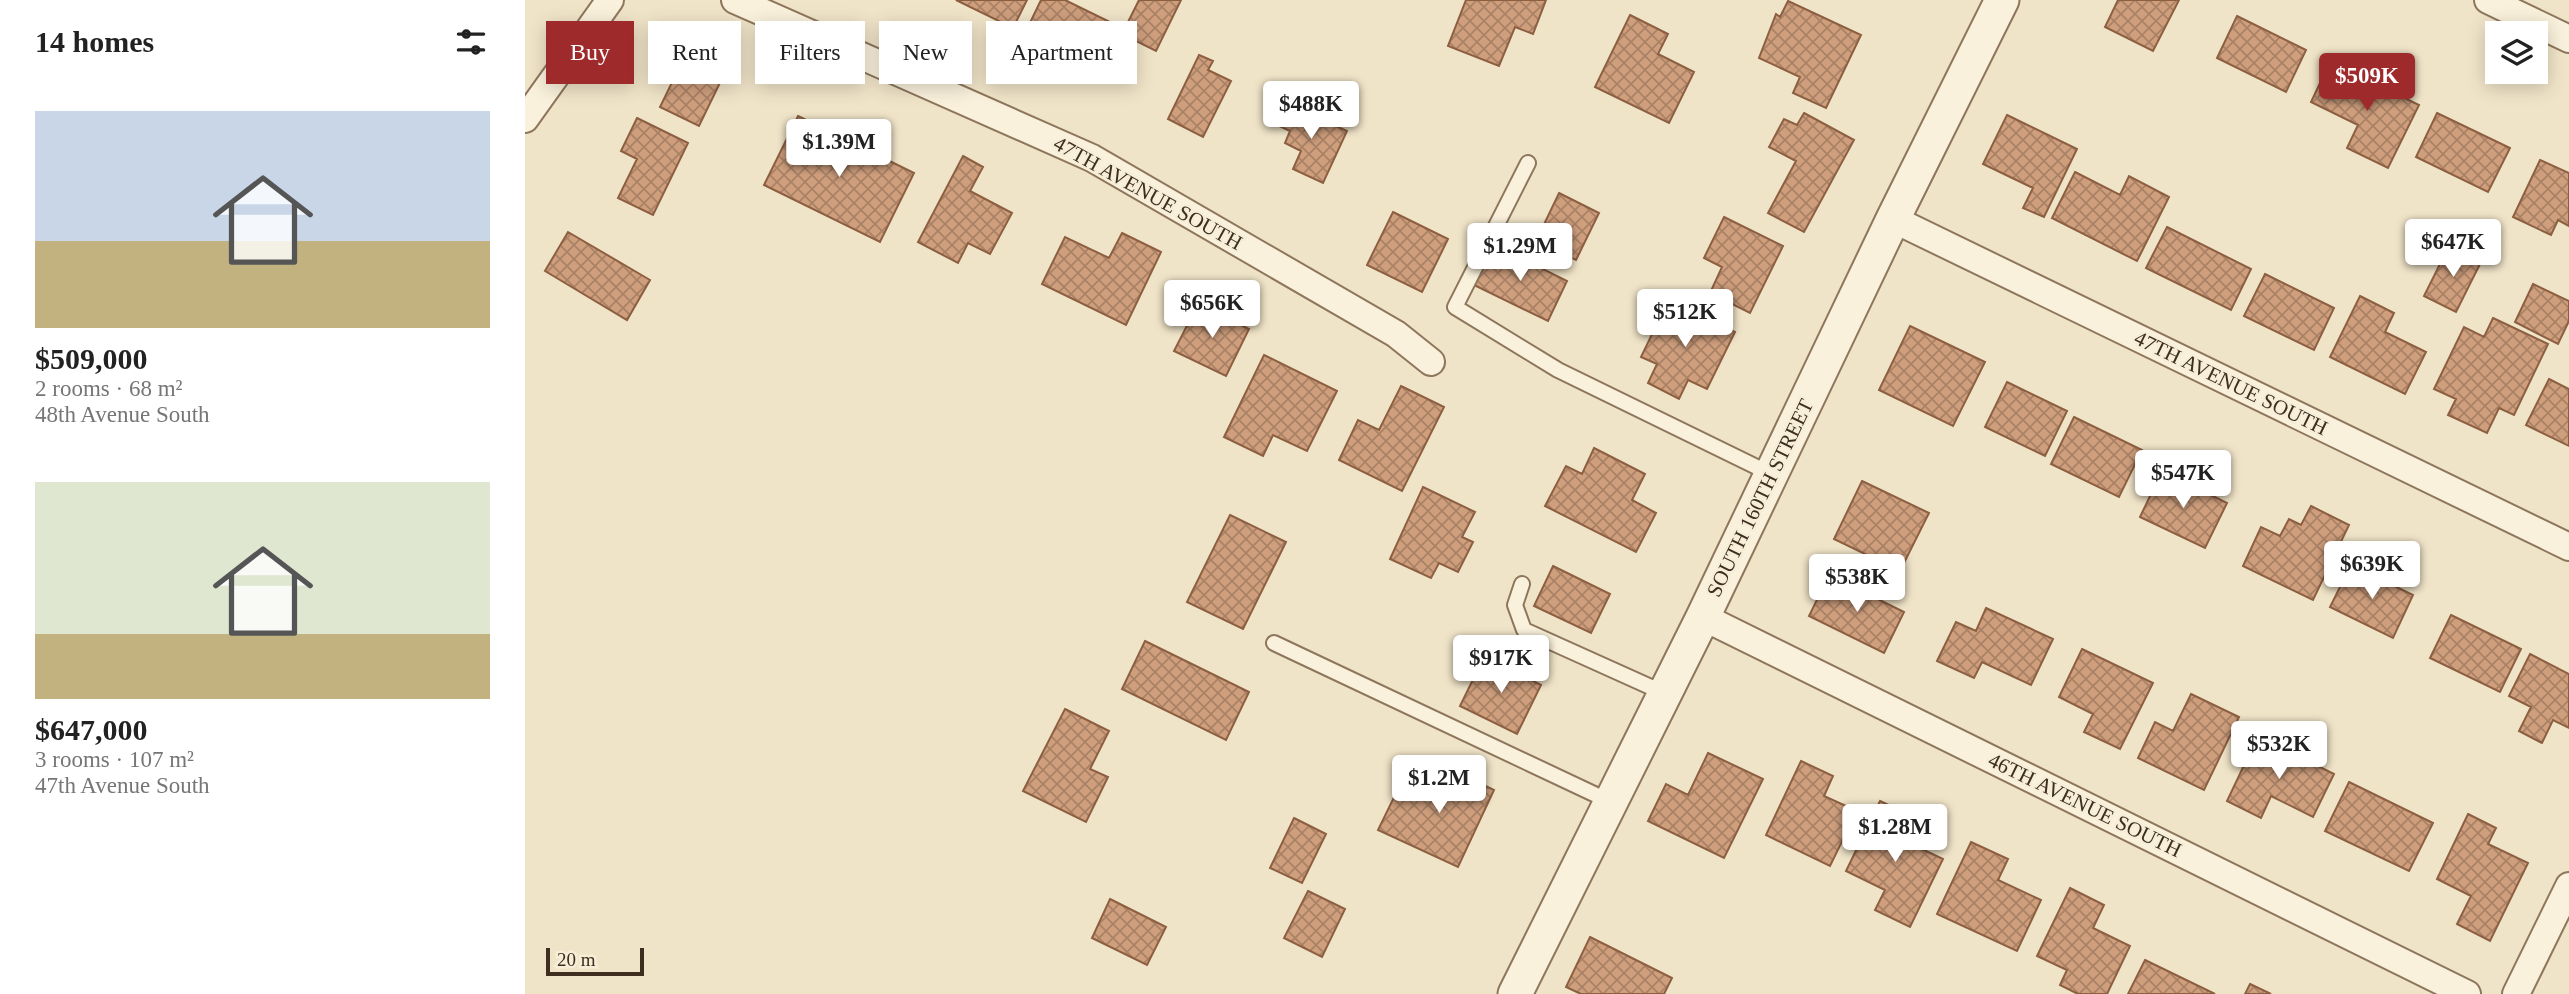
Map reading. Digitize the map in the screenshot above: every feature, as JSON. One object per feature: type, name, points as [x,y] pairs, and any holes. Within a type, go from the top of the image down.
[{"type":"street","points":[[525,119],[610,0]]},
{"type":"street","name":"47TH AVENUE SOUTH","points":[[735,0],[1092,158],[1396,334],[1431,362]]},
{"type":"street","name":"SOUTH 160TH STREET","points":[[1515,994],[1703,617],[1893,219],[2002,0]]},
{"type":"street","points":[[2488,0],[2569,39]]},
{"type":"street","name":"47TH AVENUE SOUTH","points":[[1893,219],[2569,547]]},
{"type":"street","name":"46TH AVENUE SOUTH","points":[[1703,617],[2467,994]]},
{"type":"street","points":[[2516,994],[2569,886]]},
{"type":"lane","points":[[1528,163],[1455,307],[1557,370],[1771,474]]},
{"type":"lane","points":[[1522,584],[1515,605],[1524,630],[1664,693]]},
{"type":"lane","points":[[1274,643],[1611,802]]},
{"type":"building","points":[[956,0],[1027,0],[1016,21],[999,21]]},
{"type":"building","points":[[1041,0],[1065,0],[1108,21],[1031,21]]},
{"type":"building","points":[[1139,0],[1181,0],[1156,51],[1137,42],[1137,21],[1128,21]]},
{"type":"building","points":[[1466,0],[1546,0],[1533,34],[1515,27],[1499,66],[1448,46]]},
{"type":"building","points":[[2118,0],[2179,0],[2153,51],[2105,27]]},
{"type":"building","points":[[1788,1],[1861,35],[1826,108],[1793,93],[1800,77],[1759,58],[1776,14],[1780,17]]},
{"type":"building","points":[[1630,15],[1668,34],[1658,54],[1694,72],[1669,123],[1595,87]]},
{"type":"building","points":[[2237,16],[2306,50],[2286,92],[2217,58]]},
{"type":"building","points":[[1199,55],[1213,61],[1208,70],[1231,81],[1203,137],[1168,119]]},
{"type":"building","points":[[2330,62],[2419,105],[2388,168],[2347,148],[2358,125],[2311,102]]},
{"type":"building","points":[[671,84],[719,84],[699,126],[660,107]]},
{"type":"building","points":[[1279,105],[1296,112],[1297,108],[1347,131],[1323,183],[1293,169],[1301,151],[1285,143],[1290,131],[1271,122]]},
{"type":"building","points":[[1804,113],[1854,140],[1804,232],[1768,213],[1796,161],[1769,147],[1784,119],[1797,125]]},
{"type":"building","points":[[2437,113],[2510,148],[2488,192],[2416,157]]},
{"type":"building","points":[[2007,115],[2077,149],[2044,217],[2023,208],[2033,188],[1983,164]]},
{"type":"building","points":[[798,116],[914,173],[880,242],[764,185]]},
{"type":"building","points":[[637,118],[688,143],[653,215],[618,198],[637,159],[621,151]]},
{"type":"building","points":[[963,156],[983,167],[970,191],[1012,213],[990,254],[968,243],[958,263],[918,242]]},
{"type":"building","points":[[2540,160],[2569,173],[2569,226],[2558,220],[2551,235],[2513,217]]},
{"type":"building","points":[[2075,172],[2120,195],[2129,176],[2169,197],[2137,261],[2052,218]]},
{"type":"building","points":[[1559,193],[1599,213],[1576,260],[1536,241]]},
{"type":"building","points":[[1393,212],[1448,239],[1422,292],[1367,265]]},
{"type":"building","points":[[1724,217],[1783,246],[1750,313],[1710,293],[1722,267],[1704,258]]},
{"type":"building","points":[[2167,227],[2251,269],[2231,310],[2146,268]]},
{"type":"building","points":[[568,232],[650,280],[627,320],[545,271]]},
{"type":"building","points":[[1122,233],[1161,252],[1126,325],[1042,284],[1065,237],[1109,258]]},
{"type":"building","points":[[1493,244],[1567,281],[1548,321],[1474,285]]},
{"type":"building","points":[[2449,246],[2481,262],[2456,312],[2424,296]]},
{"type":"building","points":[[2265,274],[2334,308],[2314,350],[2244,316]]},
{"type":"building","points":[[2533,284],[2569,301],[2569,321],[2558,344],[2515,322]]},
{"type":"building","points":[[2360,296],[2394,313],[2385,332],[2426,352],[2405,394],[2330,357]]},
{"type":"building","points":[[1669,299],[1735,332],[1707,389],[1688,380],[1679,399],[1648,383],[1657,364],[1641,357]]},
{"type":"building","points":[[1198,304],[1249,329],[1226,376],[1174,351]]},
{"type":"building","points":[[2493,318],[2548,344],[2514,415],[2499,408],[2487,433],[2448,415],[2456,399],[2434,389],[2464,327],[2484,337]]},
{"type":"building","points":[[1910,326],[1985,362],[1953,426],[1879,390]]},
{"type":"building","points":[[1264,355],[1337,391],[1307,451],[1273,435],[1263,456],[1224,437]]},
{"type":"building","points":[[2549,379],[2569,389],[2569,446],[2526,425]]},
{"type":"building","points":[[2007,382],[2067,411],[2045,456],[1985,427]]},
{"type":"building","points":[[1401,386],[1444,407],[1402,491],[1339,460],[1358,420],[1379,430]]},
{"type":"building","points":[[2074,417],[2142,450],[2119,497],[2051,464]]},
{"type":"building","points":[[1594,448],[1645,474],[1632,500],[1656,513],[1636,552],[1545,506],[1566,466],[1582,474]]},
{"type":"building","points":[[2162,471],[2227,503],[2205,548],[2140,517]]},
{"type":"building","points":[[1862,481],[1929,513],[1900,571],[1834,539]]},
{"type":"building","points":[[1423,487],[1475,512],[1462,537],[1473,542],[1458,572],[1439,563],[1431,578],[1390,559]]},
{"type":"building","points":[[2311,506],[2349,525],[2313,600],[2243,566],[2261,527],[2280,536],[2289,519],[2301,525]]},
{"type":"building","points":[[1230,515],[1286,542],[1243,629],[1187,602]]},
{"type":"building","points":[[2351,565],[2413,595],[2393,638],[2330,607]]},
{"type":"building","points":[[1553,566],[1610,594],[1591,633],[1534,606]]},
{"type":"building","points":[[1829,575],[1904,612],[1884,653],[1809,616]]},
{"type":"building","points":[[1986,608],[2053,639],[2031,685],[1982,662],[1974,678],[1937,661],[1956,622],[1976,631]]},
{"type":"building","points":[[2451,615],[2521,649],[2500,692],[2430,658]]},
{"type":"building","points":[[1145,641],[1249,692],[1226,740],[1122,689]]},
{"type":"building","points":[[2082,649],[2153,683],[2120,749],[2084,732],[2093,714],[2059,697]]},
{"type":"building","points":[[2530,654],[2569,674],[2569,728],[2553,720],[2542,743],[2519,731],[2531,707],[2509,696]]},
{"type":"building","points":[[1484,657],[1541,685],[1517,734],[1460,706]]},
{"type":"building","points":[[2191,694],[2239,717],[2204,790],[2138,758],[2155,722],[2173,731]]},
{"type":"building","points":[[1065,709],[1109,731],[1090,769],[1108,777],[1086,822],[1023,791]]},
{"type":"building","points":[[2258,736],[2334,774],[2313,817],[2271,796],[2261,818],[2227,801]]},
{"type":"building","points":[[1708,753],[1763,779],[1724,858],[1648,821],[1666,784],[1688,795]]},
{"type":"building","points":[[1801,761],[1833,776],[1824,796],[1857,811],[1830,866],[1766,835]]},
{"type":"building","points":[[1437,763],[1494,790],[1458,867],[1378,830],[1398,789],[1420,799]]},
{"type":"building","points":[[2349,782],[2433,823],[2409,871],[2325,831]]},
{"type":"building","points":[[1880,801],[1916,818],[1905,841],[1943,859],[1910,927],[1875,910],[1885,890],[1846,871]]},
{"type":"building","points":[[2468,814],[2496,828],[2488,844],[2528,863],[2490,941],[2457,924],[2471,896],[2437,879]]},
{"type":"building","points":[[1294,818],[1326,834],[1302,883],[1270,868]]},
{"type":"building","points":[[1971,842],[2008,859],[1998,880],[2041,900],[2017,951],[1937,914]]},
{"type":"building","points":[[2070,888],[2104,905],[2093,928],[2130,946],[2107,994],[2078,994],[2060,985],[2067,970],[2037,956]]},
{"type":"building","points":[[1308,891],[1345,909],[1322,957],[1284,938]]},
{"type":"building","points":[[1110,899],[1166,927],[1147,965],[1092,938]]},
{"type":"building","points":[[1590,937],[1672,978],[1664,994],[1581,994],[1566,987]]},
{"type":"building","points":[[2145,960],[2215,994],[2128,994]]},
{"type":"building","points":[[2250,984],[2271,994],[2245,994]]}]
